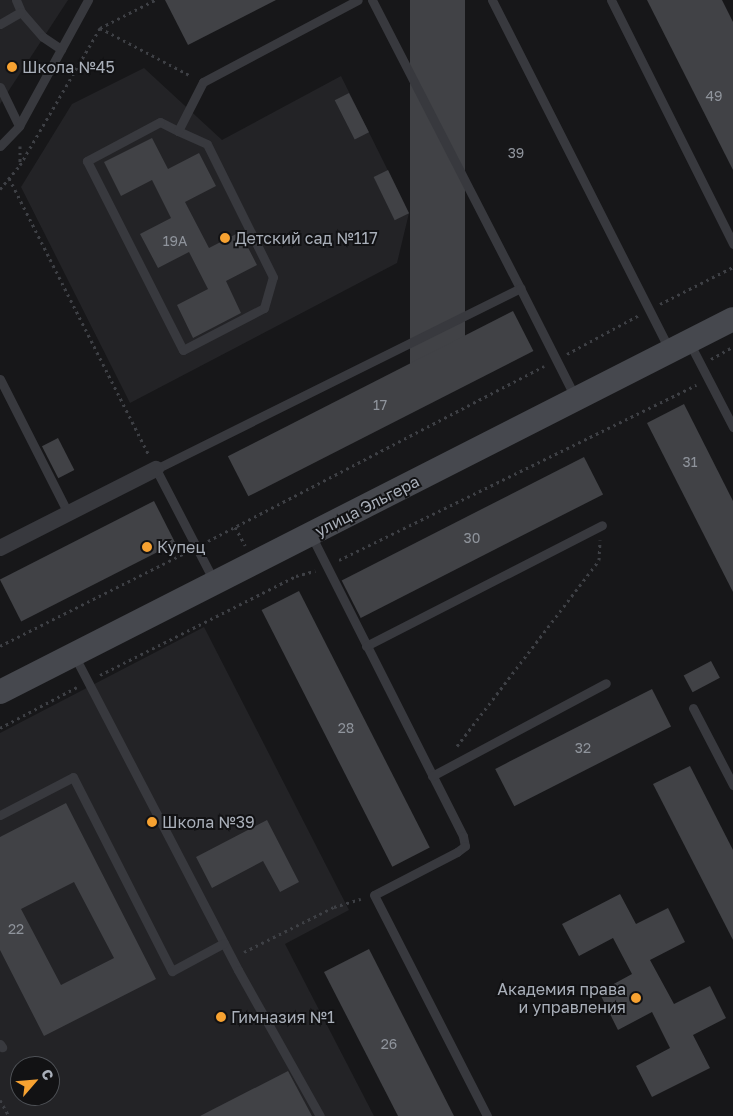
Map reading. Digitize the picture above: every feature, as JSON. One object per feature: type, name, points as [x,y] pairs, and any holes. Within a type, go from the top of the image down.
[{"type":"street","name":"улица Эльгера","points":[[0,692],[733,319]]},
{"type":"street","points":[[0,548],[156,469]]},
{"type":"lane","points":[[16,0],[21,12],[44,38],[61,49]]},
{"type":"lane","points":[[0,146],[20,126],[88,0]]},
{"type":"lane","points":[[178,131],[203,82],[358,0]]},
{"type":"lane","points":[[372,0],[576,399]]},
{"type":"lane","points":[[492,0],[680,346],[733,427]]},
{"type":"lane","points":[[611,0],[733,244]]},
{"type":"lane","points":[[0,24],[21,12]]},
{"type":"lane","points":[[0,87],[20,126]]},
{"type":"lane","points":[[160,122],[178,131],[207,144],[273,277],[264,308],[183,350],[87,161],[160,122]]},
{"type":"lane","points":[[215,583],[156,469],[520,288]]},
{"type":"lane","points":[[0,379],[68,513]]},
{"type":"lane","points":[[366,646],[602,525]]},
{"type":"lane","points":[[311,534],[463,836],[464,846],[457,852],[374,895],[487,1116]]},
{"type":"lane","points":[[74,655],[224,943],[320,1116]]},
{"type":"lane","points":[[432,776],[606,683]]},
{"type":"lane","points":[[693,708],[733,785]]},
{"type":"lane","points":[[0,815],[73,777],[172,971],[224,943]]},
{"type":"path","points":[[0,189],[20,165],[100,28],[155,0]]},
{"type":"path","points":[[100,28],[203,82]]},
{"type":"path","points":[[9,178],[156,469]]},
{"type":"path","points":[[656,306],[733,267]]},
{"type":"path","points":[[564,355],[643,312]]},
{"type":"path","points":[[706,361],[733,346]]},
{"type":"path","points":[[206,542],[546,365]]},
{"type":"path","points":[[333,563],[697,385]]},
{"type":"path","points":[[456,747],[599,560],[602,525]]},
{"type":"path","points":[[235,527],[248,553]]},
{"type":"path","points":[[0,646],[187,552]]},
{"type":"path","points":[[93,679],[296,576],[310,573]]},
{"type":"path","points":[[0,728],[82,685]]},
{"type":"path","points":[[232,957],[334,908],[374,895]]},
{"type":"path","points":[[0,1100],[9,1116]]},
{"type":"shaded area","name":"Школа №45","points":[[0,0],[68,0],[0,104]]},
{"type":"shaded area","name":"Детский сад №117","points":[[144,68],[222,140],[341,76],[409,213],[397,263],[130,403],[21,187],[72,104]]},
{"type":"shaded area","name":"Школа №39","points":[[204,627],[349,910],[285,944],[374,1116],[0,1116],[0,733]]},
{"type":"building","points":[[165,0],[276,0],[188,45]]},
{"type":"building","points":[[410,0],[465,0],[465,369],[410,369]]},
{"type":"building","points":[[647,0],[722,0],[733,22],[733,170]]},
{"type":"building","points":[[349,93],[369,132],[355,139],[335,100]]},
{"type":"building","points":[[152,138],[168,169],[199,153],[216,186],[185,202],[209,248],[240,232],[257,265],[226,281],[241,313],[193,338],[177,305],[208,289],[189,252],[158,268],[140,234],[171,218],[152,180],[121,196],[104,162]]},
{"type":"building","points":[[388,170],[409,213],[395,220],[374,177]]},
{"type":"building","points":[[513,311],[533,351],[248,496],[228,456]]},
{"type":"building","points":[[684,404],[733,501],[733,592],[647,423]]},
{"type":"building","points":[[58,438],[74,470],[58,478],[42,446]]},
{"type":"building","points":[[584,457],[603,494],[361,618],[342,580]]},
{"type":"building","points":[[154,501],[175,543],[21,621],[0,579]]},
{"type":"building","points":[[299,591],[430,848],[392,867],[262,610]]},
{"type":"building","points":[[711,661],[720,678],[693,692],[684,676]]},
{"type":"building","points":[[652,689],[671,726],[514,806],[495,769]]},
{"type":"building","points":[[690,766],[733,850],[733,940],[653,784]]},
{"type":"building","points":[[66,803],[156,979],[44,1036],[0,950],[0,837]],"holes":[[[74,882],[114,958],[61,985],[21,909]]]},
{"type":"building","points":[[267,820],[299,882],[280,892],[263,861],[212,888],[196,857]]},
{"type":"building","name":"Академия права и управления","points":[[620,894],[636,924],[668,908],[685,942],[650,960],[674,1004],[710,986],[726,1018],[693,1035],[710,1068],[652,1097],[636,1066],[670,1048],[652,1012],[618,1030],[599,992],[632,974],[613,938],[579,956],[562,924]]},
{"type":"building","points":[[369,949],[454,1116],[398,1116],[324,972]]},
{"type":"building","points":[[288,1071],[312,1116],[200,1116]]},
{"type":"place","name":"Школа №45","points":[[12,67]]},
{"type":"place","name":"Детский сад №117","points":[[225,238]]},
{"type":"place","name":"Купец","points":[[147,547]]},
{"type":"place","name":"Школа №39","points":[[152,822]]},
{"type":"place","name":"Академия права и управления","points":[[636,998]]},
{"type":"place","name":"Гимназия №1","points":[[221,1017]]}]
